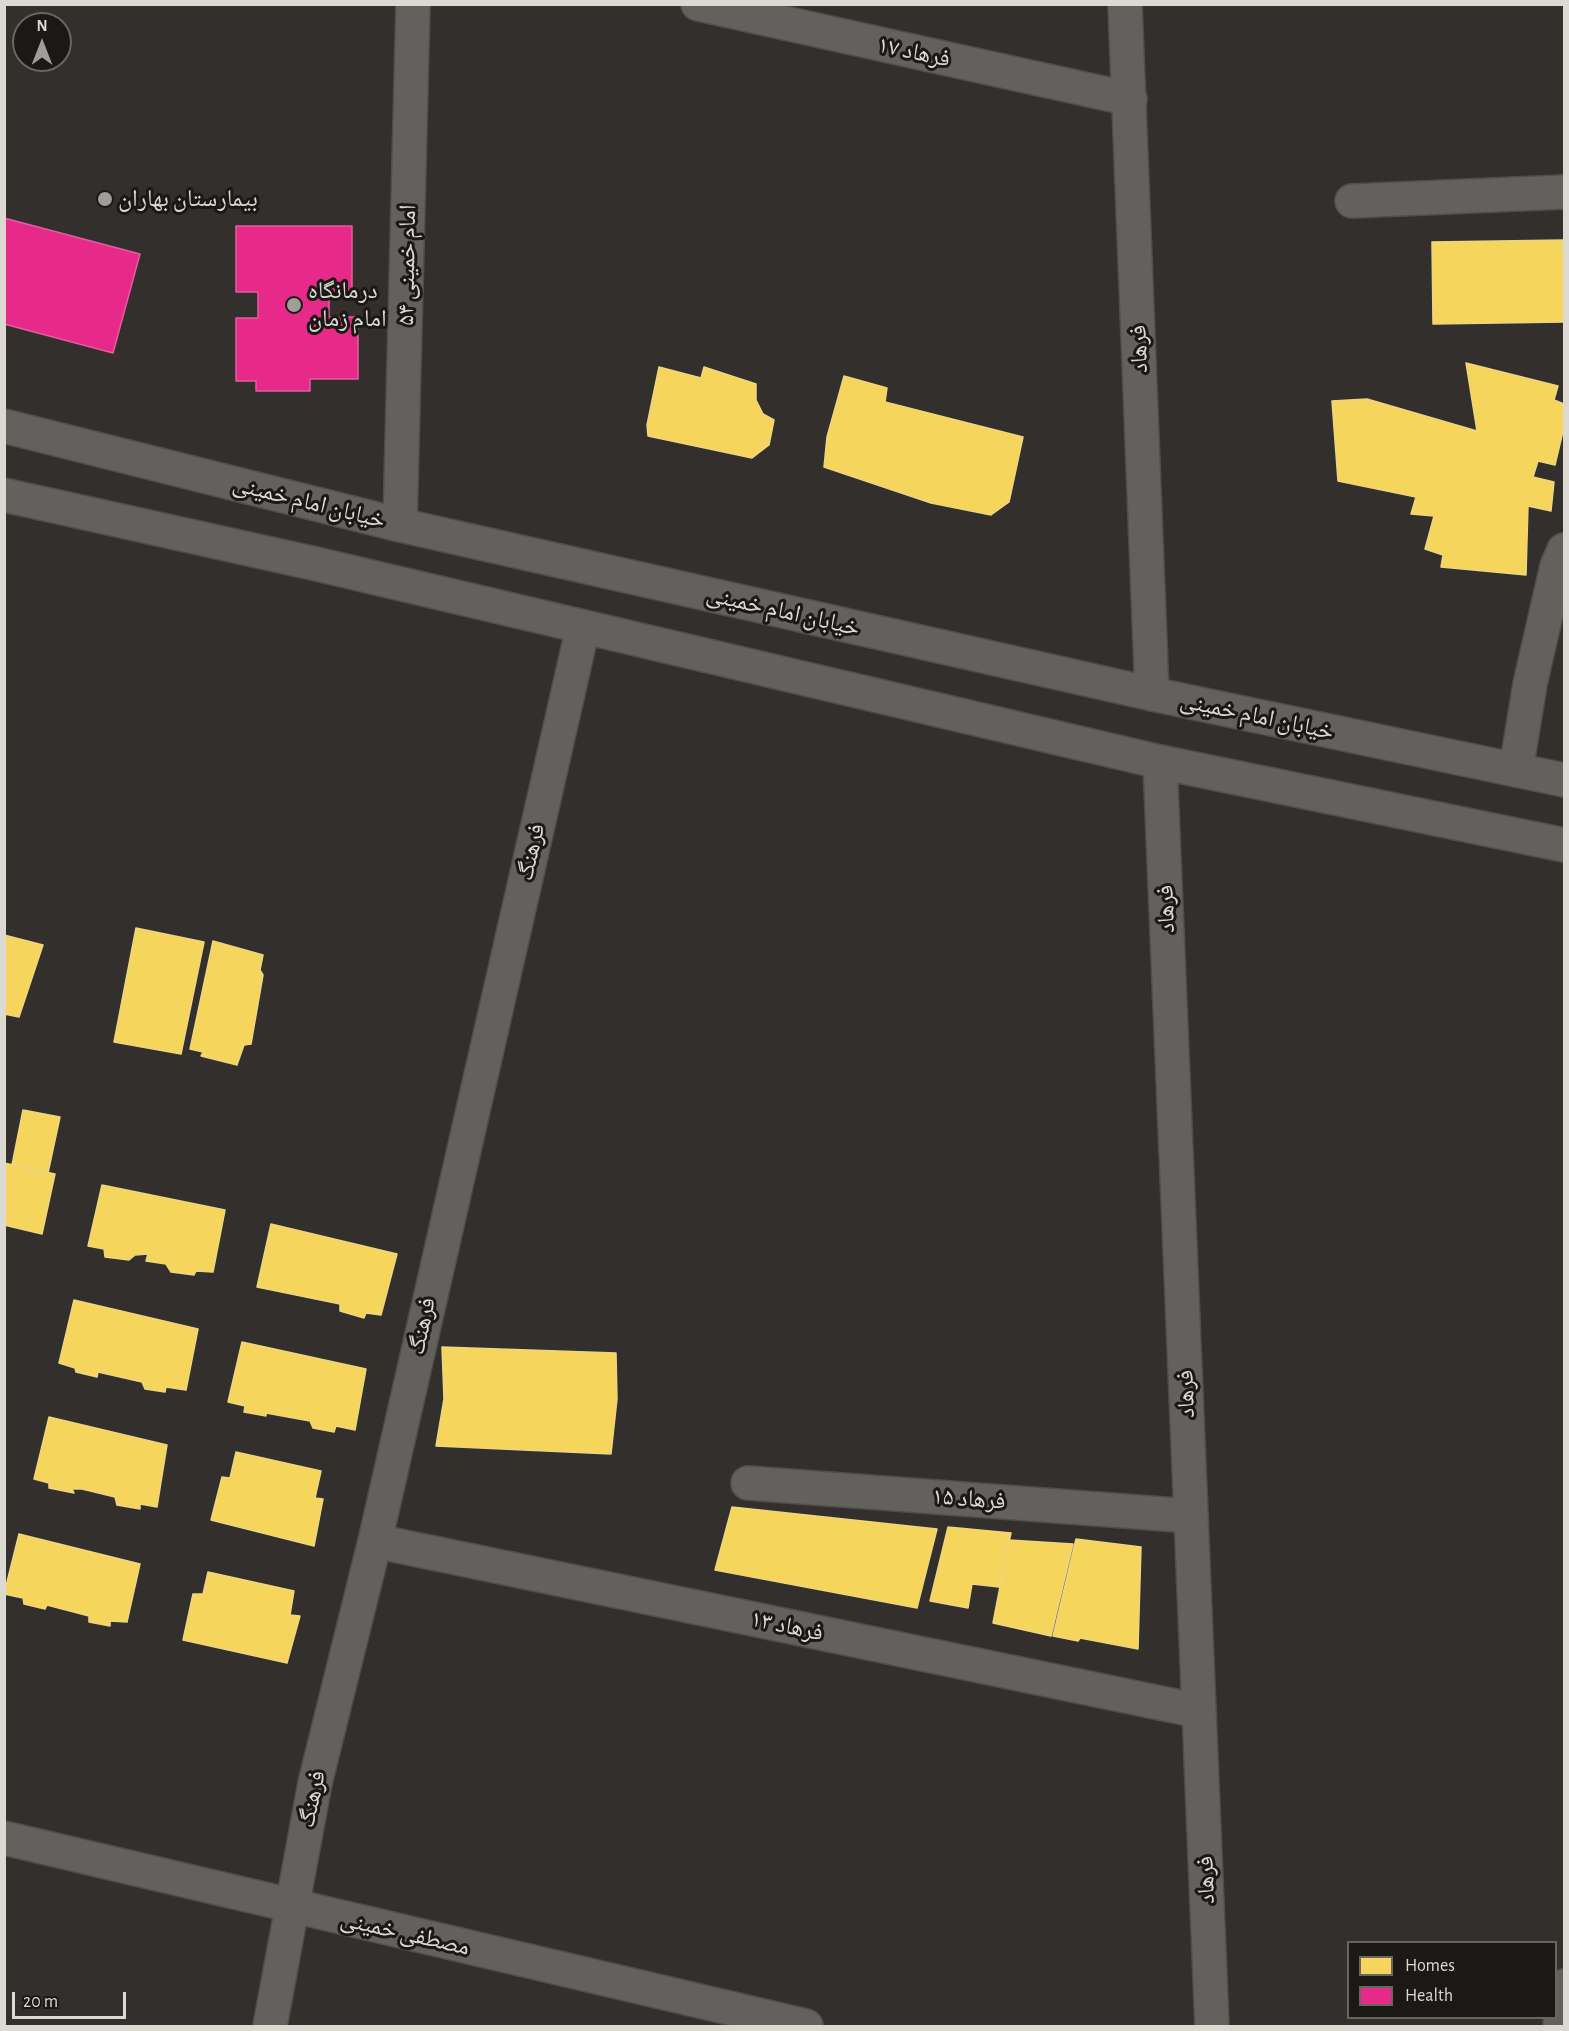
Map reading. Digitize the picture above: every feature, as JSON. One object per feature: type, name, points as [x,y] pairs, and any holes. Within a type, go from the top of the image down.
[{"type":"street","name":"امام خمینی ۵۴","points":[[400,525],[413,4]]},
{"type":"street","name":"فرهاد ۱۷","points":[[698,4],[1130,99]]},
{"type":"street","name":"فرهاد","points":[[1125,4],[1152,694]]},
{"type":"street","points":[[1352,201],[1564,192]]},
{"type":"street","name":"خیابان امام خمینی","points":[[4,426],[400,525],[1152,694],[1564,780]]},
{"type":"street","points":[[4,495],[1160,762],[1564,845]]},
{"type":"street","points":[[1516,770],[1530,684],[1557,566],[1564,550]]},
{"type":"street","name":"فرهنگ","points":[[270,2026],[294,1908],[315,1783],[375,1541],[583,627]]},
{"type":"street","name":"فرهاد","points":[[1160,762],[1212,2026]]},
{"type":"street","name":"فرهاد ۱۵","points":[[748,1483],[1191,1516]]},
{"type":"street","name":"فرهاد ۱۳","points":[[375,1541],[1199,1711]]},
{"type":"street","name":"مصطفی خمینی","points":[[4,1838],[294,1908],[806,2026]]},
{"type":"street","points":[[1560,2026],[1564,1986]]},
{"type":"building: Homes","points":[[1564,240],[1564,322],[1433,324],[1432,242]]},
{"type":"building: Homes","points":[[1466,363],[1558,386],[1554,400],[1564,404],[1564,427],[1555,465],[1538,461],[1533,477],[1554,482],[1551,511],[1528,506],[1526,575],[1441,567],[1443,555],[1425,549],[1434,516],[1411,514],[1416,497],[1338,481],[1332,401],[1367,399],[1477,431]]},
{"type":"building: Homes","points":[[659,367],[701,378],[704,367],[756,384],[756,400],[763,414],[774,420],[769,445],[752,458],[648,436],[647,425]]},
{"type":"building: Homes","points":[[844,376],[887,388],[885,402],[1023,437],[1009,502],[991,515],[931,503],[824,467],[827,437]]},
{"type":"building: Homes","points":[[136,928],[204,942],[181,1054],[114,1042]]},
{"type":"building: Homes","points":[[4,935],[43,945],[19,1017],[4,1014]]},
{"type":"building: Homes","points":[[213,941],[263,955],[260,970],[263,975],[251,1044],[244,1045],[237,1065],[201,1056],[203,1052],[190,1049]]},
{"type":"building: Homes","points":[[23,1110],[60,1117],[48,1173],[12,1165]]},
{"type":"building: Homes","points":[[4,1163],[55,1174],[42,1234],[4,1225]]},
{"type":"building: Homes","points":[[102,1185],[225,1210],[213,1272],[196,1271],[194,1275],[171,1272],[166,1264],[146,1261],[148,1254],[135,1255],[129,1260],[105,1257],[104,1249],[88,1246]]},
{"type":"building: Homes","points":[[271,1224],[397,1254],[381,1315],[366,1313],[364,1318],[340,1311],[340,1304],[257,1287]]},
{"type":"building: Homes","points":[[74,1300],[198,1329],[186,1390],[166,1387],[165,1392],[145,1389],[142,1382],[98,1372],[97,1377],[76,1372],[75,1368],[59,1363]]},
{"type":"building: Homes","points":[[242,1342],[366,1369],[355,1430],[336,1426],[334,1432],[313,1428],[310,1421],[266,1413],[266,1416],[244,1412],[245,1406],[228,1402]]},
{"type":"building: Homes","points":[[442,1347],[616,1353],[617,1399],[611,1454],[436,1446],[444,1399]]},
{"type":"building: Homes","points":[[49,1417],[167,1445],[157,1507],[140,1504],[140,1509],[117,1505],[115,1497],[82,1489],[72,1489],[74,1493],[49,1488],[49,1483],[34,1479]]},
{"type":"building: Homes","points":[[236,1452],[321,1471],[315,1498],[323,1499],[314,1546],[211,1520],[222,1477],[230,1478]]},
{"type":"building: Homes","points":[[732,1507],[937,1529],[917,1608],[715,1570]]},
{"type":"building: Homes","points":[[948,1527],[1011,1533],[999,1587],[972,1584],[968,1608],[930,1601]]},
{"type":"building: Homes","points":[[19,1534],[140,1564],[127,1622],[110,1621],[110,1626],[89,1622],[89,1616],[47,1605],[45,1609],[24,1604],[23,1598],[4,1594]]},
{"type":"building: Homes","points":[[1076,1539],[1141,1547],[1138,1649],[1080,1638],[1078,1641],[1053,1636]]},
{"type":"building: Homes","points":[[1009,1540],[1073,1544],[1051,1636],[993,1623]]},
{"type":"building: Homes","points":[[208,1572],[294,1591],[290,1615],[300,1616],[287,1663],[183,1640],[193,1594],[203,1594]]},
{"type":"building: Health","name":"بیمارستان بهاران","points":[[4,218],[140,254],[113,353],[4,324]]},
{"type":"building: Health","name":"درمانگاه امام زمان","points":[[236,226],[352,226],[352,291],[329,291],[329,317],[358,317],[358,379],[310,379],[310,391],[256,391],[256,381],[236,381],[236,318],[258,318],[258,292],[236,292]]},
{"type":"place","name":"بیمارستان بهاران","points":[[105,199]]},
{"type":"place","name":"درمانگاه امام زمان","points":[[294,305]]}]
